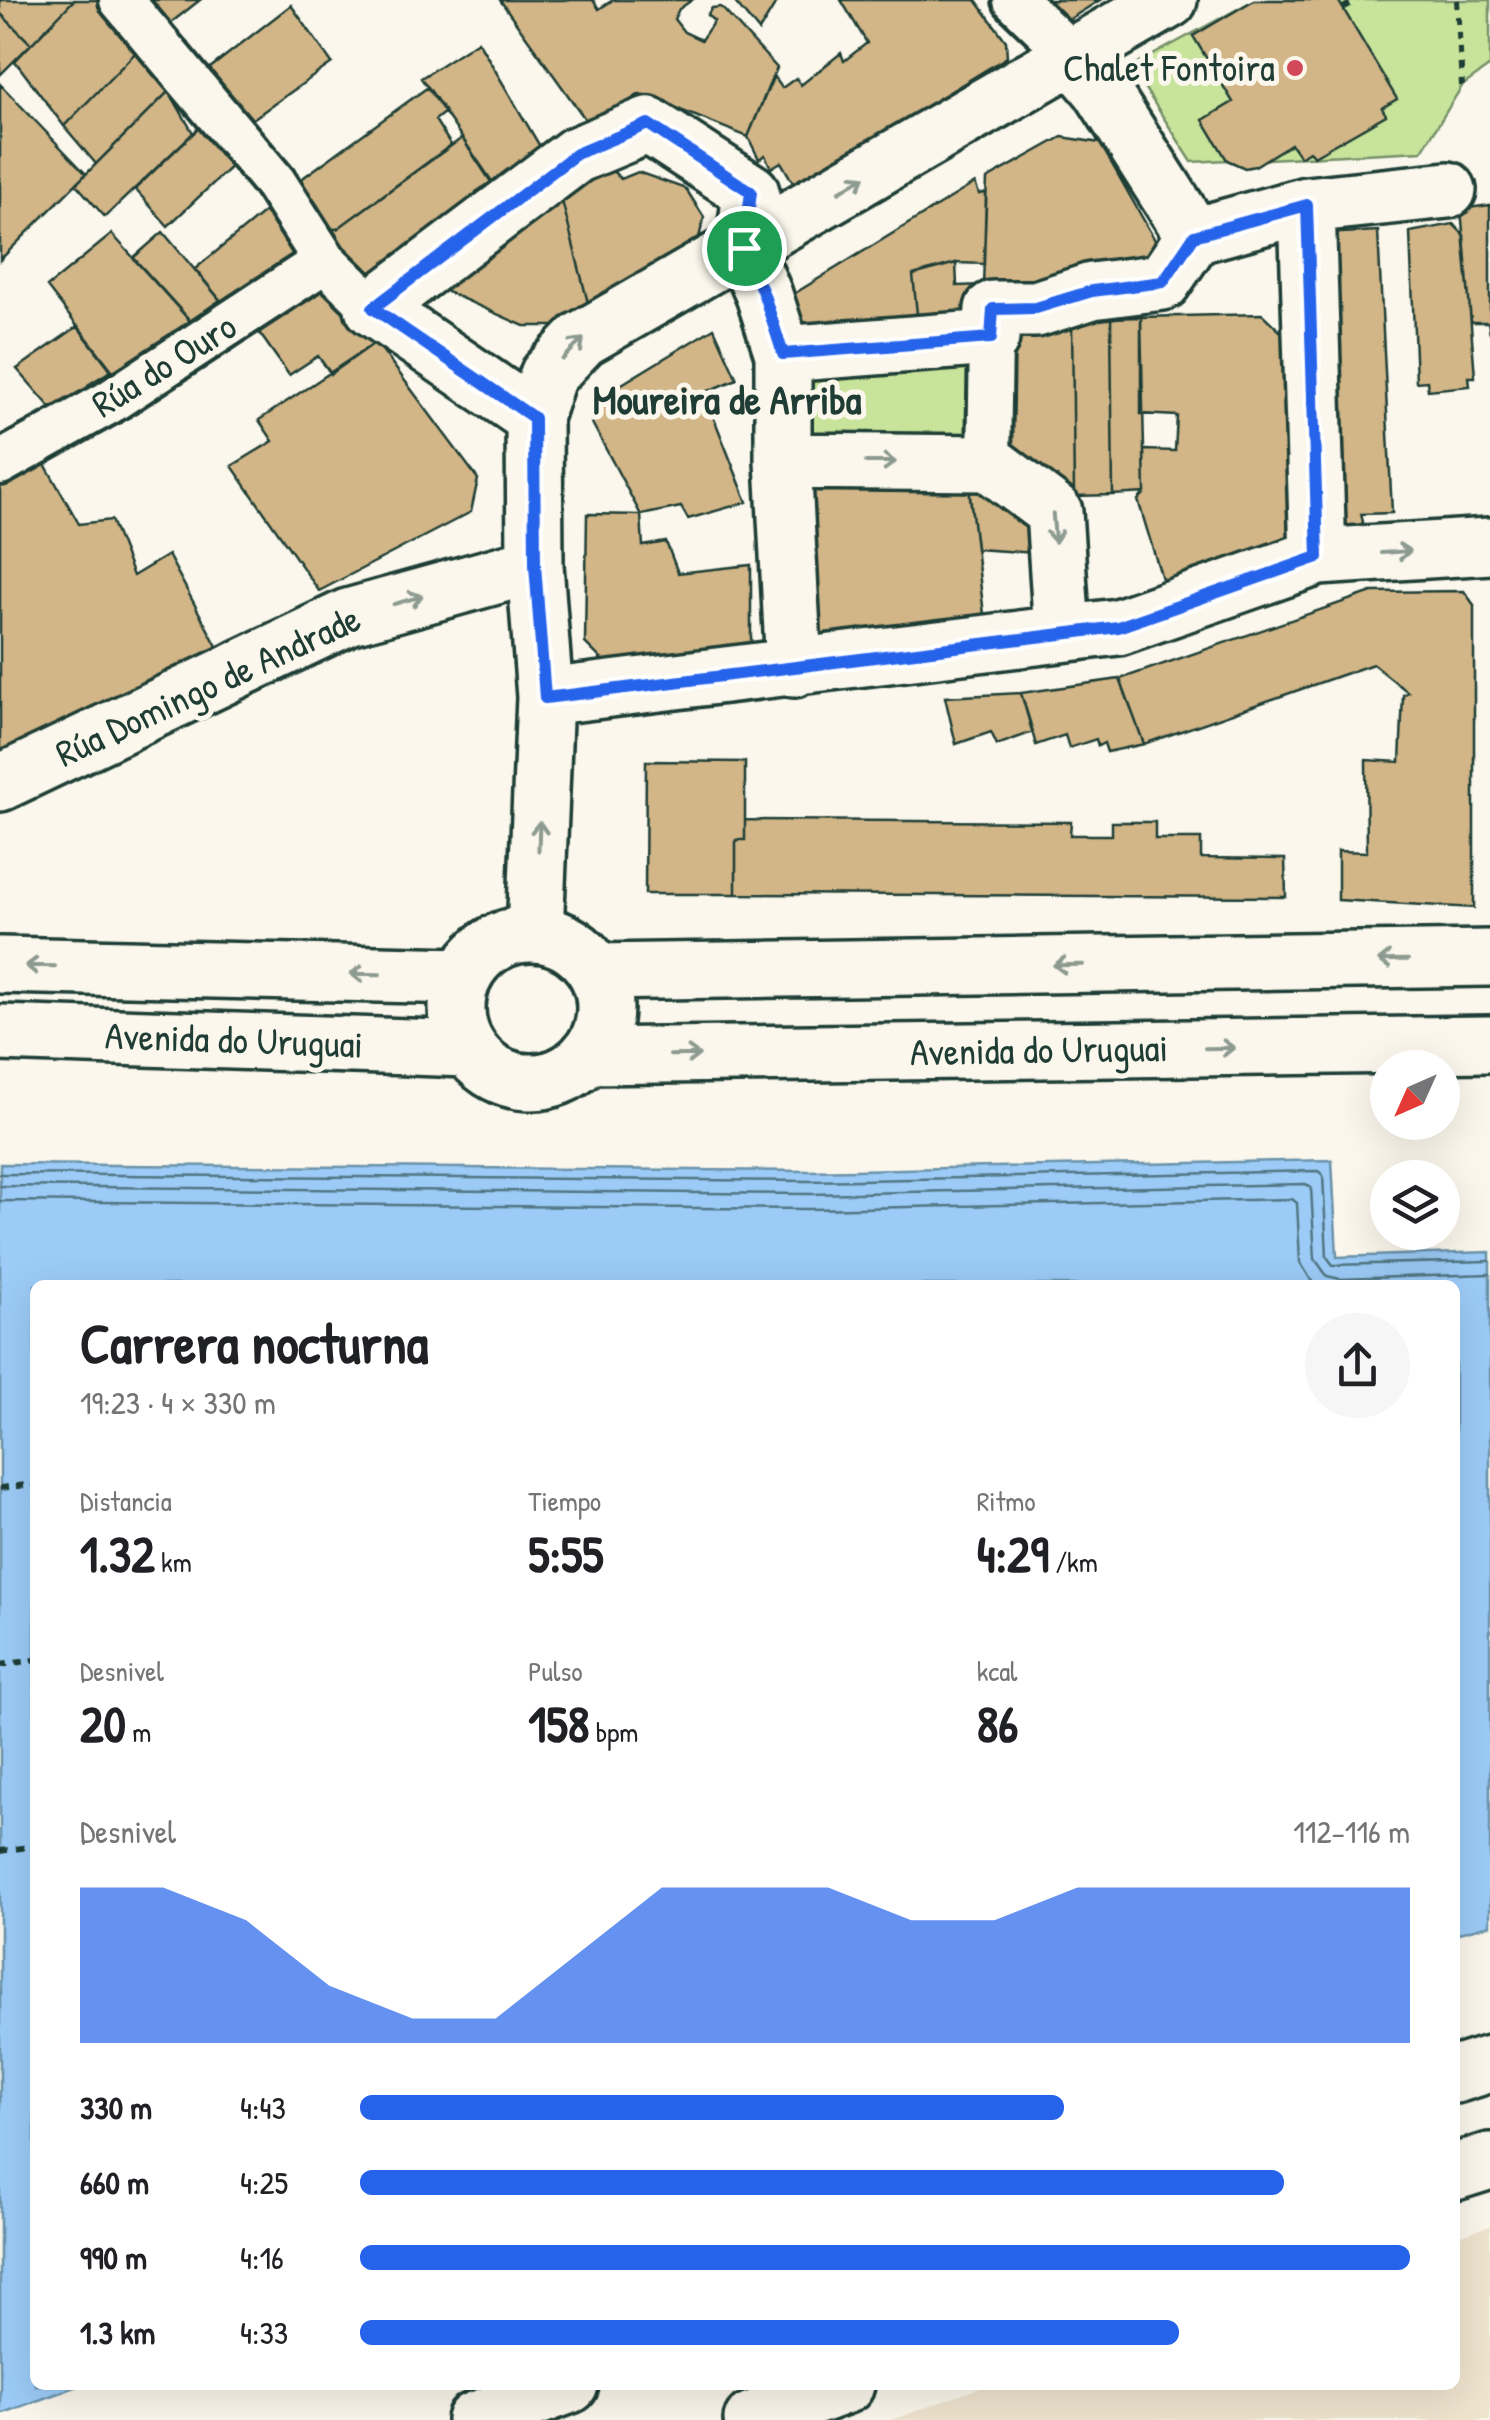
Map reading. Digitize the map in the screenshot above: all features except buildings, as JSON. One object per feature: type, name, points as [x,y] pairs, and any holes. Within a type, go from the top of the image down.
[{"type":"main road","points":[[536,933],[545,698],[535,565],[534,418],[548,375],[582,339],[1169,0]]},
{"type":"main road","points":[[1072,54],[1101,90],[1194,236]]},
{"type":"main road","points":[[534,418],[373,308],[576,154],[648,124],[751,192],[744,248],[783,354],[783,462],[794,669]]},
{"type":"main road","points":[[783,354],[991,338],[993,309],[1036,308],[1092,291],[1163,282],[1194,236],[1307,205],[1448,190]]},
{"type":"main road","points":[[1307,205],[1318,557]]},
{"type":"main road","points":[[783,462],[989,463],[1054,512],[1062,633]]},
{"type":"main road","points":[[545,698],[1118,627],[1318,557],[1490,546]]},
{"type":"main road","name":"Rúa Domingo de Andrade","points":[[0,783],[348,617],[535,565]]},
{"type":"main road","points":[[536,933],[560,939],[581,952],[596,972],[604,993],[600,1037],[588,1056],[570,1072],[549,1080],[503,1078],[468,1049],[458,1026],[456,1000],[462,976],[492,943],[513,935],[536,933]]},
{"type":"main road","points":[[596,972],[1490,958],[1490,950]]},
{"type":"main road","name":"Avenida do Uruguai","points":[[0,964],[462,976]]},
{"type":"main road","name":"Avenida do Uruguai","points":[[0,1033],[468,1049]]},
{"type":"main road","name":"Avenida do Uruguai","points":[[588,1056],[1490,1044]]},
{"type":"main road","points":[[1460,2074],[1490,2064]]},
{"type":"main road","points":[[1460,2170],[1490,2161]]},
{"type":"main road","points":[[475,2420],[556,2390]]},
{"type":"main road","points":[[752,2420],[833,2390]]},
{"type":"street","points":[[121,0],[275,183],[325,261],[373,308]]},
{"type":"street","points":[[1015,0],[1072,54]]},
{"type":"street","name":"Rúa do Ouro","points":[[0,463],[108,403],[325,261]]},
{"type":"street","points":[[989,463],[991,338]]},
{"type":"path","points":[[1343,8],[1358,0]]},
{"type":"path","points":[[1457,0],[1462,86]]},
{"type":"path","points":[[0,1488],[30,1485]]},
{"type":"path","points":[[0,1665],[30,1661]]},
{"type":"path","points":[[0,1851],[30,1847]]},
{"type":"shaded area","points":[[1490,2226],[1490,2420],[891,2420],[974,2390],[1460,2390],[1460,2235]]},
{"type":"green space","points":[[1254,0],[1490,0],[1490,66],[1462,86],[1422,151],[1267,159],[1245,168],[1227,160],[1192,162],[1131,67]]},
{"type":"green space","points":[[991,338],[989,463],[783,461],[783,354]]},
{"type":"water","points":[[1332,1160],[1337,1257],[1490,1252],[1490,1925],[1460,1933],[1460,1280],[30,1280],[30,2390],[67,2390],[0,2414],[0,1164],[809,1171]]},
{"type":"place","name":"Chalet Fontoira","points":[[1295,68]]},
{"type":"district","name":"Moureira de Arriba","points":[[727,400]]},
{"type":"route","points":[[648,124],[751,192],[744,248],[783,354],[991,338],[993,309],[1036,308],[1092,291],[1163,282],[1194,236],[1307,205],[1318,557],[1118,627],[545,698],[535,565],[534,418],[373,308],[576,154],[648,124]]}]
